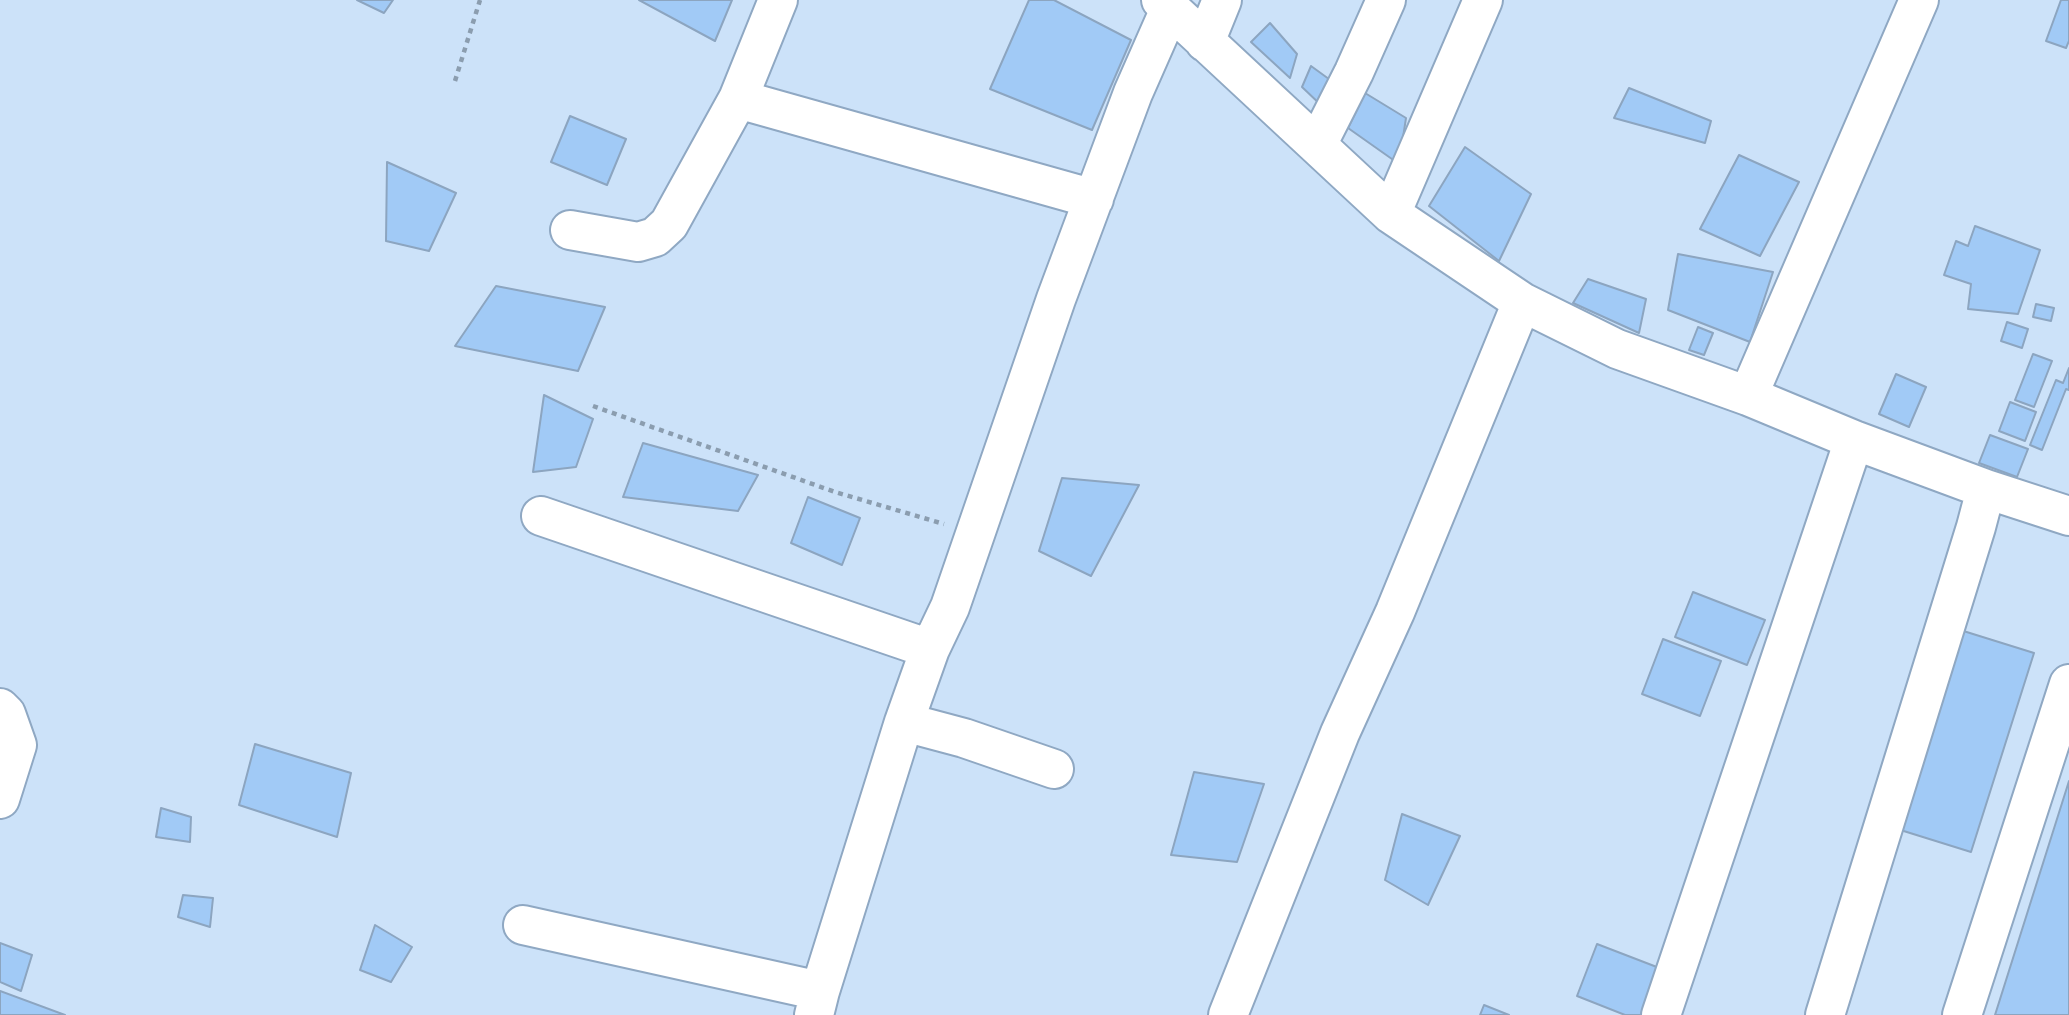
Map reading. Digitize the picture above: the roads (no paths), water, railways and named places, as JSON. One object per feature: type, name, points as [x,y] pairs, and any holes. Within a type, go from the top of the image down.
[{"type":"street","points":[[570,230],[638,242],[654,237],[669,224],[738,99],[778,0]]},
{"type":"street","points":[[1205,42],[1222,0]]},
{"type":"street","points":[[1317,145],[1386,0]]},
{"type":"street","points":[[1391,214],[1483,0]]},
{"type":"street","points":[[1748,396],[1919,0]]},
{"type":"street","points":[[523,925],[817,1003],[904,722],[930,649],[950,607],[1094,199],[1166,5],[1391,214],[1522,302],[1617,349],[1748,396],[1854,440],[1986,489],[2069,516]]},
{"type":"street","points":[[738,99],[1094,199]]},
{"type":"street","points":[[1227,1015],[1340,733],[1395,612],[1522,302]]},
{"type":"street","points":[[1661,1015],[1854,440]]},
{"type":"street","points":[[1825,1015],[1986,489]]},
{"type":"street","points":[[541,516],[930,649]]},
{"type":"street","points":[[1962,1015],[2069,684]]},
{"type":"street","points":[[0,708],[6,714],[17,745],[0,799]]},
{"type":"street","points":[[904,722],[964,738],[1054,769]]}]
